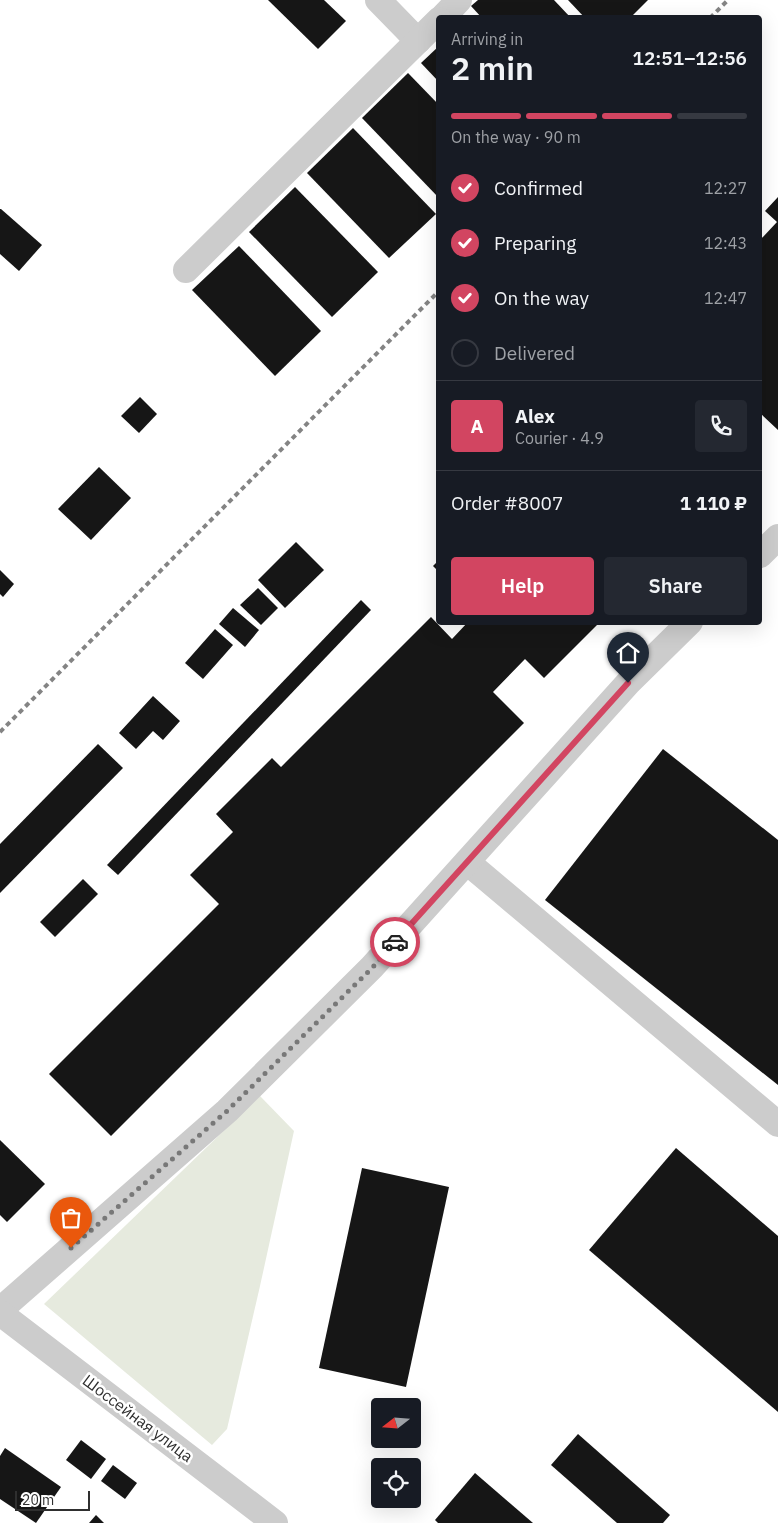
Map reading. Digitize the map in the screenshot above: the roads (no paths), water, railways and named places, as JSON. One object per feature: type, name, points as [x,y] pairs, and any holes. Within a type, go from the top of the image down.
[{"type":"street","points":[[378,0],[418,41]]},
{"type":"street","points":[[445,15],[460,0]]},
{"type":"street","points":[[186,270],[436,23]]},
{"type":"street","points":[[762,553],[778,538]]},
{"type":"street","points":[[0,1312],[227,1111],[372,968],[628,683],[687,625]]},
{"type":"street","points":[[467,862],[778,1124]]},
{"type":"street","name":"Шоссейная улица","points":[[0,1312],[276,1523]]},
{"type":"railway","points":[[713,15],[728,0]]},
{"type":"railway","points":[[0,732],[436,294]]}]
